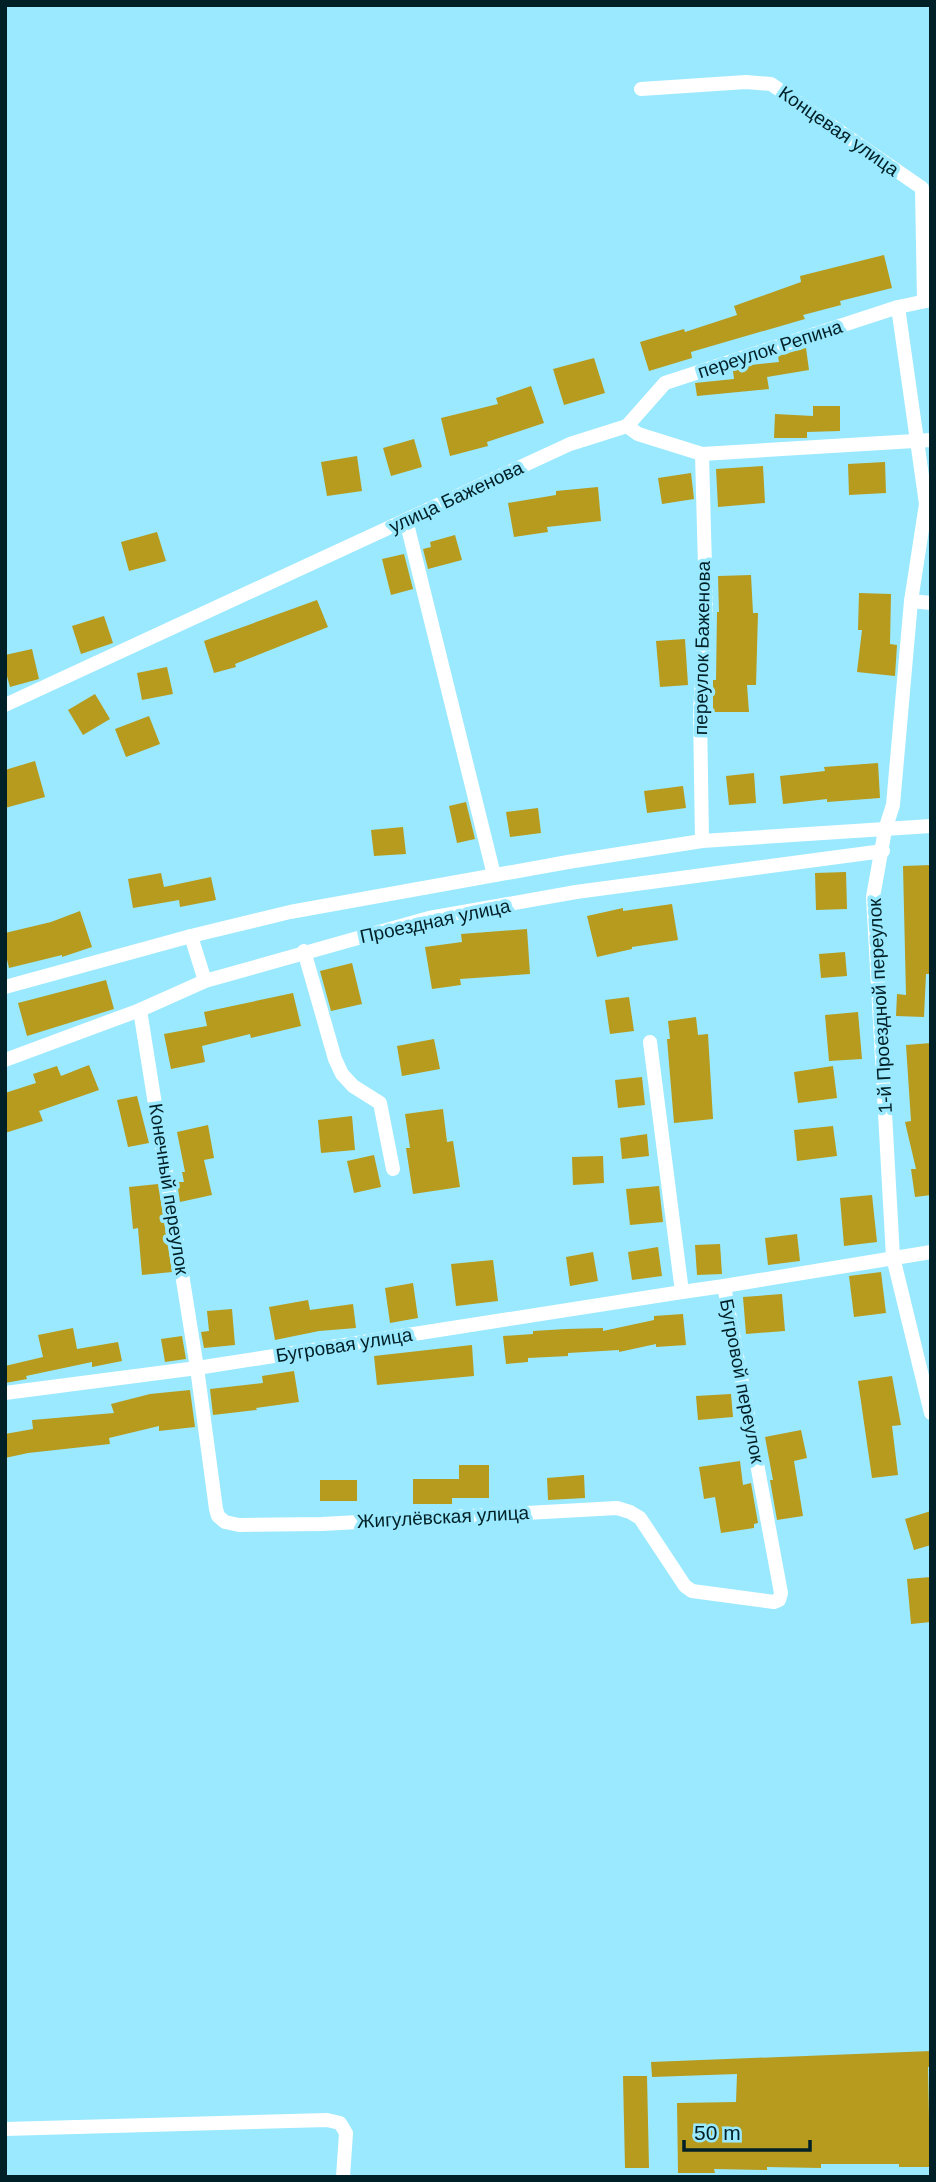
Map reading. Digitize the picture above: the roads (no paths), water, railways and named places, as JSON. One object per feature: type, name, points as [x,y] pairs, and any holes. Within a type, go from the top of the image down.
[{"type":"street","name":"Концевая улица","points":[[641,89],[746,82],[771,84],[922,188],[927,301]]},
{"type":"street","name":"переулок Репина","points":[[627,426],[665,383],[898,307],[927,301]]},
{"type":"street","name":"1-й Проездной переулок","points":[[898,307],[926,504],[911,601],[893,805],[885,830],[873,897],[893,1257],[931,1413]]},
{"type":"street","points":[[627,426],[638,434],[702,454],[931,440]]},
{"type":"street","name":"улица Баженова","points":[[5,705],[570,444],[627,426]]},
{"type":"street","name":"переулок Баженова","points":[[702,454],[706,605],[700,712],[702,841]]},
{"type":"street","points":[[406,520],[494,875]]},
{"type":"street","points":[[911,601],[931,603]]},
{"type":"street","name":"Проездная улица","points":[[5,987],[290,912],[494,875],[702,841],[931,826]]},
{"type":"street","name":"Проездная улица","points":[[5,1060],[140,1010],[205,981],[429,918],[576,892],[883,851]]},
{"type":"street","points":[[191,936],[205,981]]},
{"type":"street","points":[[304,951],[335,1059],[342,1074],[353,1086],[380,1103],[393,1169]]},
{"type":"street","name":"Конечный переулок","points":[[140,1010],[197,1368]]},
{"type":"street","points":[[650,1042],[682,1292]]},
{"type":"street","points":[[724,1286],[931,1252]]},
{"type":"street","name":"Бугровой переулок","points":[[682,1292],[724,1286],[781,1593],[779,1600]]},
{"type":"street","name":"Бугровая улица","points":[[5,1393],[197,1368],[682,1292]]},
{"type":"street","name":"Жигулёвская улица","points":[[197,1368],[216,1509],[218,1516],[232,1525],[322,1524],[617,1508],[640,1518],[685,1586],[692,1591],[769,1602],[779,1600]]},
{"type":"street","points":[[5,2129],[327,2120],[340,2123],[346,2133],[343,2177]]}]
